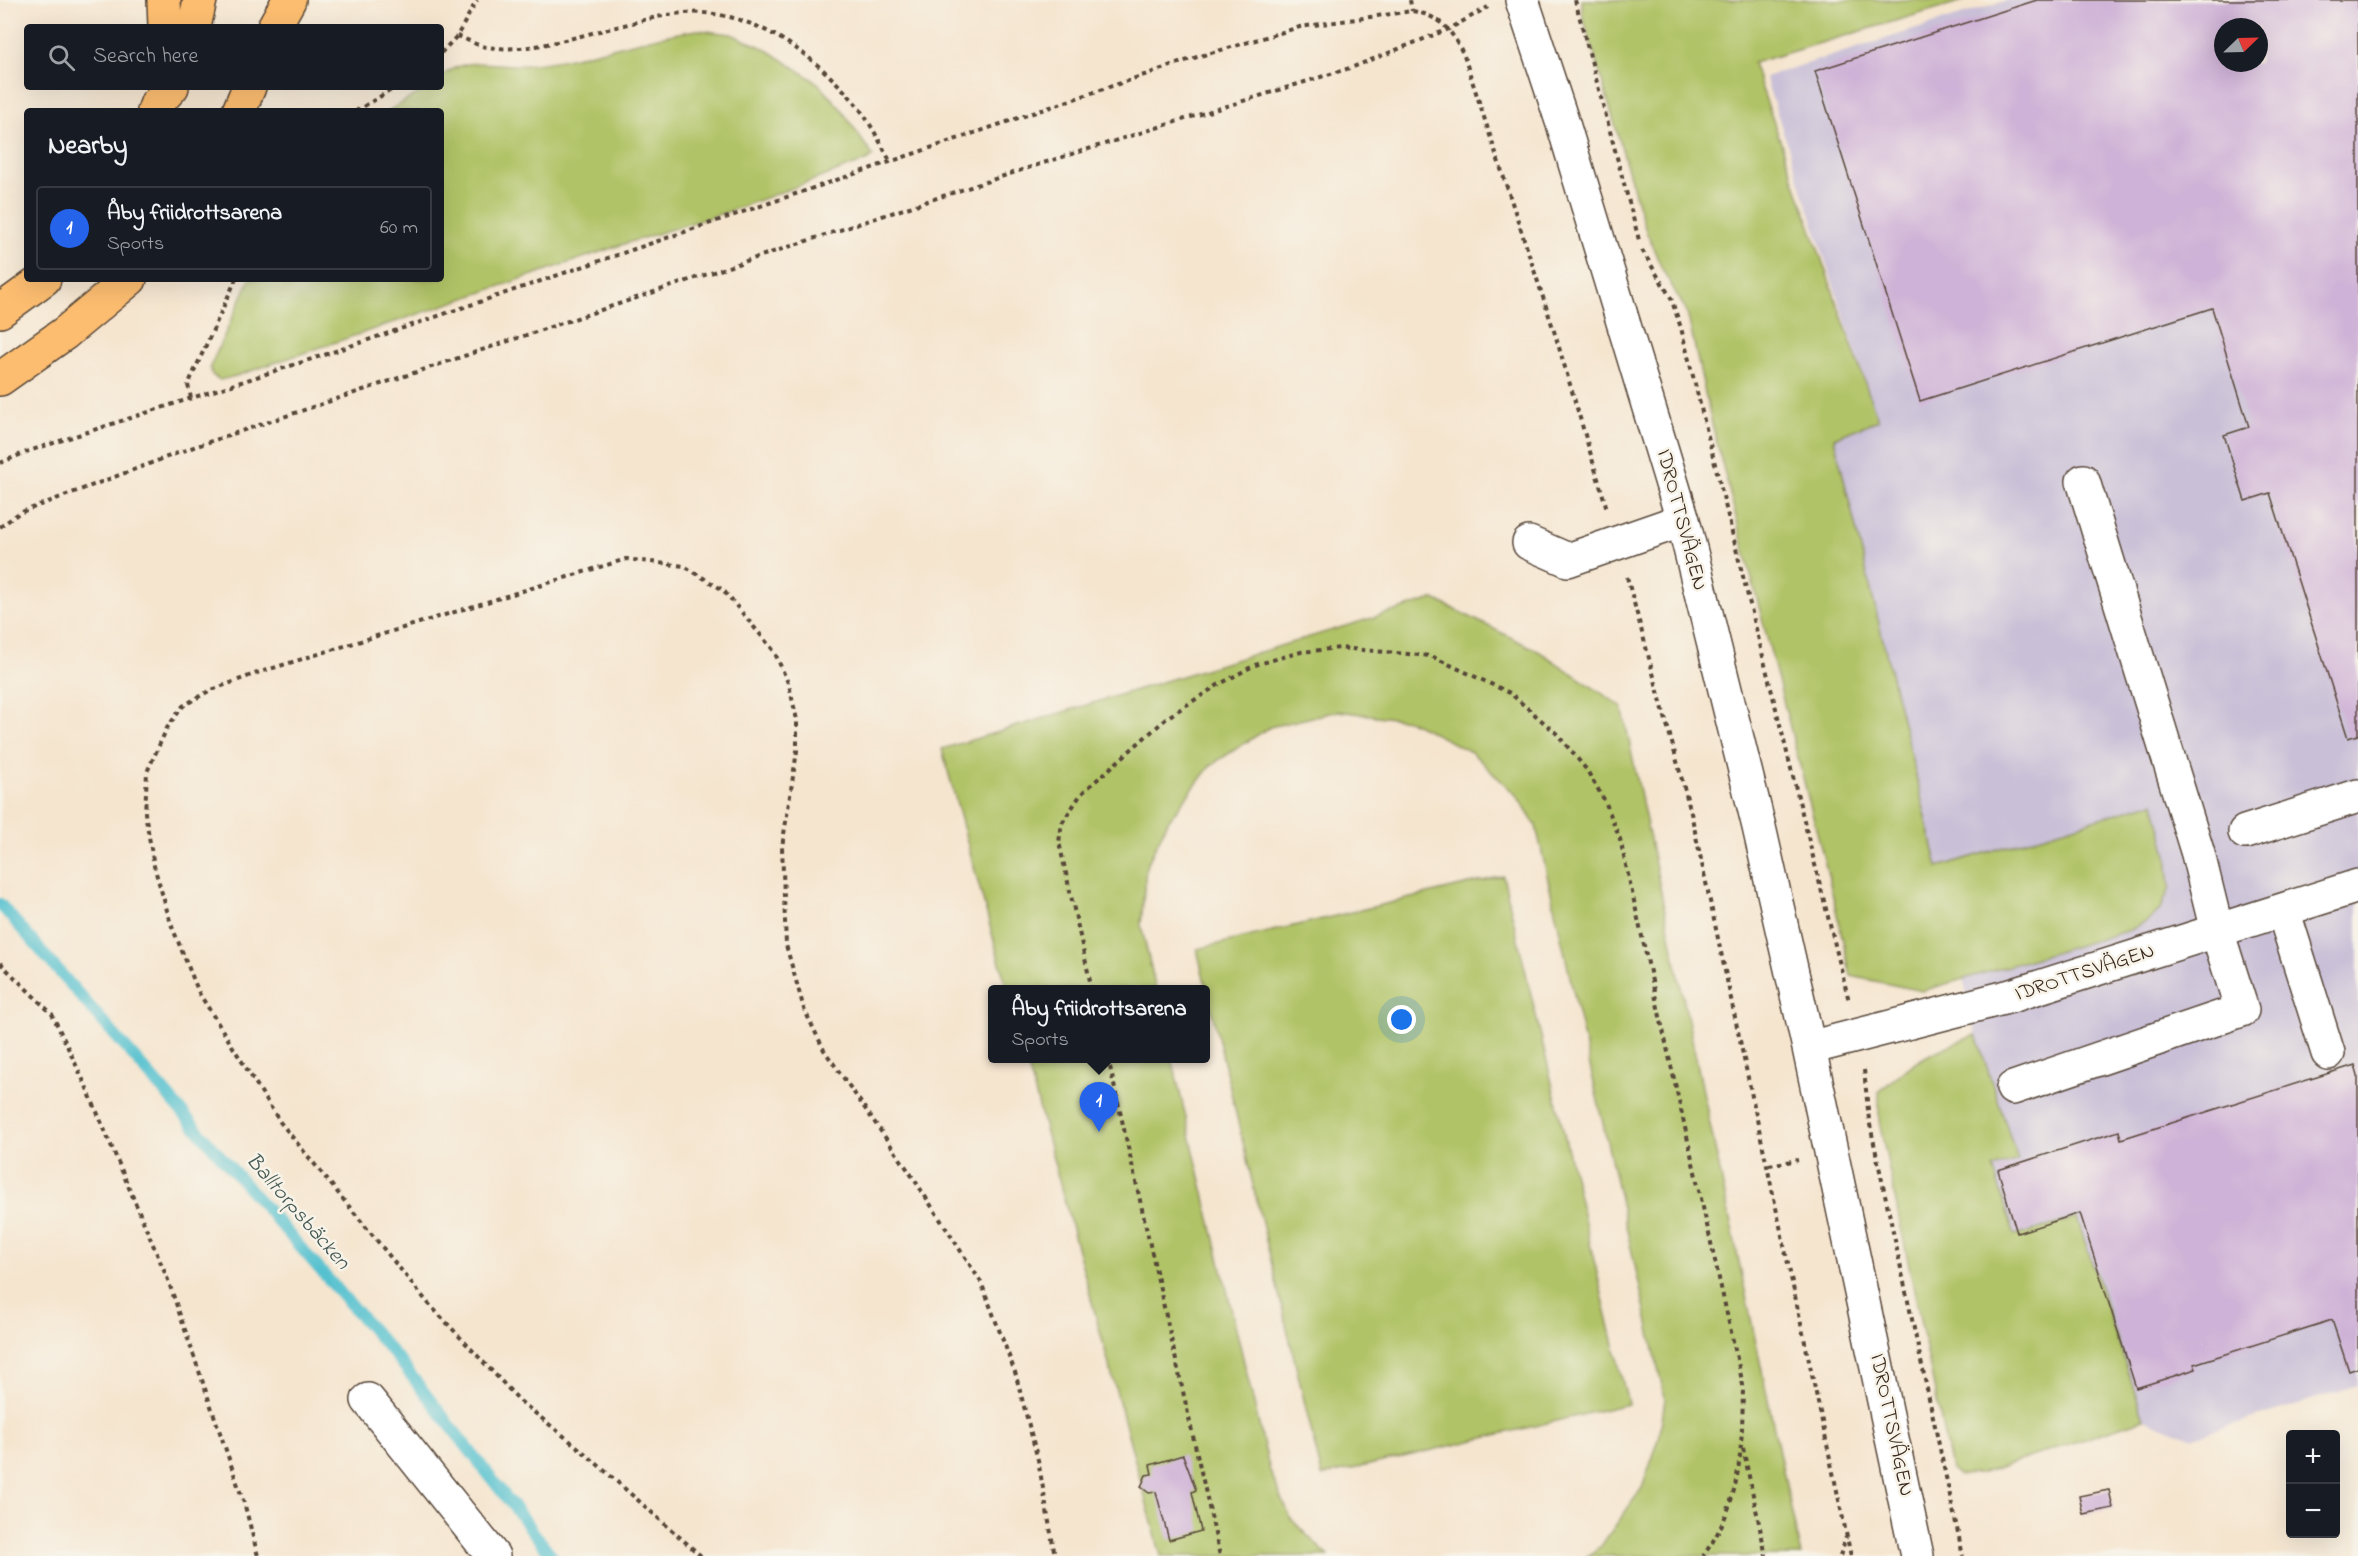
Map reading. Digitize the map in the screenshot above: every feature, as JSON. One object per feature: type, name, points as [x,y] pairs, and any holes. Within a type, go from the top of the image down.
[{"type":"main road","points":[[164,0],[165,24]]},
{"type":"main road","points":[[195,24],[200,0]]},
{"type":"main road","points":[[276,24],[289,0]]},
{"type":"main road","points":[[240,108],[248,90]]},
{"type":"main road","points":[[0,311],[40,282]]},
{"type":"main road","points":[[0,379],[64,333],[126,282]]},
{"type":"street","name":"IDROTTSVÄGEN","points":[[1509,2],[1564,127],[1683,520],[1759,827],[1809,1048],[1917,1556]]},
{"type":"street","points":[[2013,1088],[2242,1010],[2217,931],[2198,854],[2083,481]]},
{"type":"street","points":[[1529,543],[1568,560],[1683,520]]},
{"type":"street","points":[[2245,832],[2358,796]]},
{"type":"street","name":"IDROTTSVÄGEN","points":[[1809,1048],[2011,996],[2358,887]]},
{"type":"street","points":[[2283,910],[2328,1053]]},
{"type":"street","points":[[368,1400],[493,1556]]},
{"type":"path","points":[[444,50],[457,36],[477,0]]},
{"type":"path","points":[[1410,0],[1412,11]]},
{"type":"path","points":[[0,527],[19,513],[191,448],[1040,164],[1353,67],[1449,29],[1509,2]]},
{"type":"path","points":[[0,463],[891,163],[1197,57],[1300,27],[1412,11],[1430,16],[1449,29],[1457,40],[1470,74],[1555,334],[1617,544],[1691,813],[1851,1556]]},
{"type":"path","points":[[457,36],[485,47],[512,48],[556,43],[684,13],[727,16],[757,27],[810,56],[851,97],[873,129],[891,163]]},
{"type":"path","points":[[361,108],[391,90]]},
{"type":"path","points":[[191,398],[188,384],[235,282]]},
{"type":"path","points":[[701,1556],[580,1449],[520,1401],[428,1303],[280,1122],[199,993],[168,912],[154,866],[145,813],[147,772],[167,728],[183,706],[209,692],[257,673],[627,559],[684,566],[723,590],[774,651],[789,685],[797,720],[797,751],[782,847],[786,945],[804,1010],[824,1050],[908,1170],[981,1282],[1015,1372],[1038,1460],[1055,1556]]},
{"type":"path","points":[[1091,985],[1059,842],[1062,823],[1081,794],[1168,717],[1218,685],[1255,665],[1301,652],[1340,648],[1431,656],[1510,693],[1556,733],[1586,770],[1605,801],[1620,839],[1743,1385],[1742,1445],[1737,1479],[1719,1533],[1702,1556]]},
{"type":"path","points":[[0,963],[52,1014],[86,1086],[168,1280],[245,1506],[258,1556]]},
{"type":"path","points":[[1109,1063],[1220,1556]]},
{"type":"path","points":[[1742,1445],[1766,1556]]},
{"type":"path","points":[[1840,1556],[1847,1534]]},
{"type":"shaded area","points":[[2008,0],[2358,0],[2358,1385],[2191,1438],[2144,1419],[2077,1218],[2015,1237],[1993,1168],[2018,1159],[1976,1035],[1834,437],[1878,420],[1765,77]]},
{"type":"green space","points":[[1582,0],[1966,0],[1753,63],[1878,420],[1834,438],[1938,867],[2154,802],[2167,855],[2170,887],[2161,909],[2148,921],[2130,930],[1922,991],[1851,976],[1828,875],[1712,424],[1687,312],[1662,269],[1646,231],[1582,13]]},
{"type":"green space","points":[[698,30],[731,34],[766,49],[818,83],[841,109],[873,156],[868,160],[730,211],[624,244],[236,376],[220,380],[212,375],[210,367],[249,282],[444,282],[444,108],[393,108],[424,90],[444,90],[444,75],[461,66],[481,63],[525,65],[547,62]]},
{"type":"green space","points":[[1434,599],[1540,652],[1622,707],[1801,1556],[1587,1556],[1601,1546],[1642,1488],[1659,1439],[1665,1399],[1536,826],[1517,796],[1471,752],[1408,720],[1338,711],[1270,727],[1211,765],[1168,821],[1146,867],[1141,925],[1155,985],[1006,985],[942,749]]},
{"type":"green space","points":[[1503,876],[1628,1404],[1322,1476],[1210,1004],[1210,985],[1206,985],[1197,949]]},
{"type":"green space","points":[[1976,1035],[2018,1160],[1993,1168],[2015,1236],[2077,1218],[2144,1419],[1980,1474],[1958,1475],[1951,1469],[1879,1121],[1879,1092],[1913,1064],[1947,1046]]},
{"type":"green space","points":[[1027,1063],[1173,1063],[1270,1471],[1291,1519],[1328,1556],[1161,1556]]},
{"type":"building","points":[[2037,0],[2358,0],[2358,735],[2348,738],[2270,493],[2245,501],[2224,435],[2249,427],[2212,308],[1920,401],[1815,71]]},
{"type":"building","points":[[2355,1065],[2358,1075],[2358,1368],[2349,1371],[2332,1320],[2194,1364],[2196,1369],[2136,1388],[2080,1213],[2017,1233],[1998,1170],[2119,1131],[2121,1139]]},
{"type":"building","points":[[1183,1455],[1196,1490],[1192,1492],[1201,1531],[1169,1540],[1156,1492],[1149,1493],[1141,1487],[1146,1475],[1152,1474],[1150,1465]]},
{"type":"building","points":[[2109,1490],[2113,1508],[2083,1514],[2079,1496]]},
{"type":"waterway","name":"Balltorpsbäcken","points":[[0,904],[399,1360],[552,1556]]},
{"type":"place","name":"Åby friidrottsarena","points":[[1099,1132]]}]
